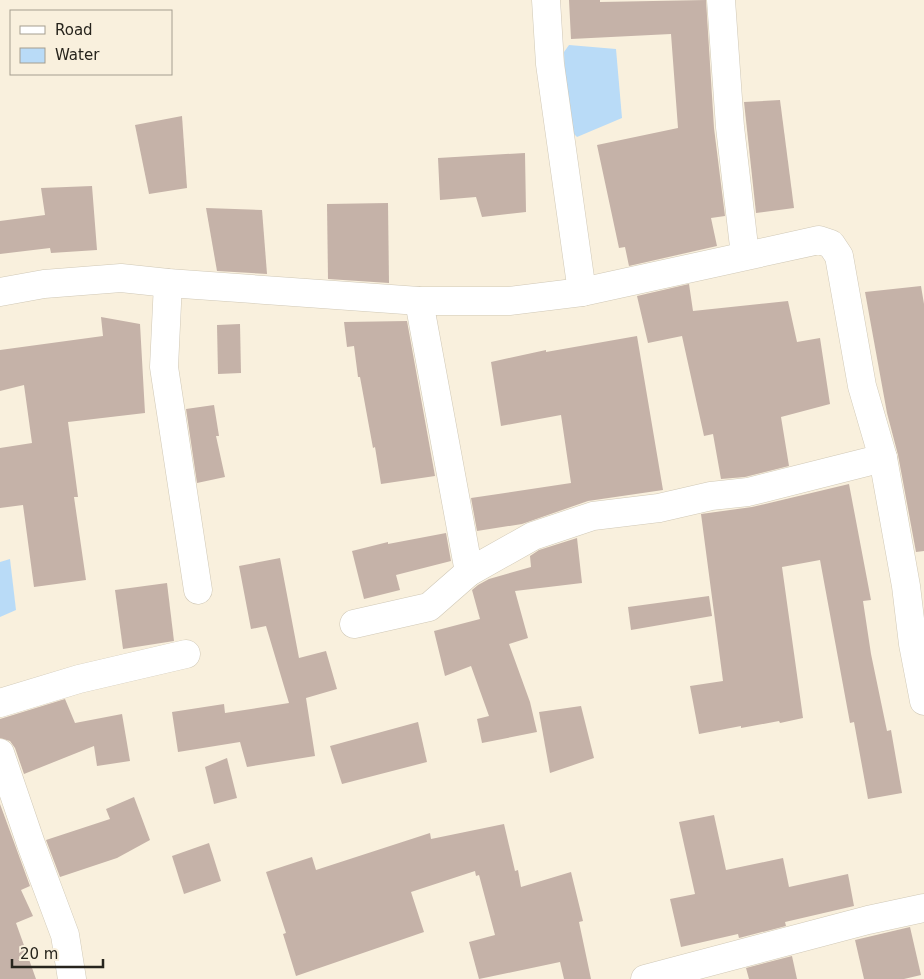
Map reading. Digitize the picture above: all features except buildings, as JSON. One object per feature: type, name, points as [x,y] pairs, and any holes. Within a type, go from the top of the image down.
[{"type":"street","points":[[546,0],[550,64],[582,292]]},
{"type":"street","points":[[721,0],[730,127],[745,255]]},
{"type":"street","points":[[0,292],[44,284],[122,278],[419,301],[509,301],[582,292],[818,240],[831,244],[839,256],[862,386],[883,458],[924,701]]},
{"type":"street","points":[[168,283],[164,367],[198,590]]},
{"type":"street","points":[[419,301],[469,572]]},
{"type":"street","points":[[354,624],[429,607],[469,572],[533,536],[593,516],[659,508],[711,496],[748,492],[883,458]]},
{"type":"street","points":[[0,703],[79,679],[186,654]]},
{"type":"street","points":[[0,753],[65,935],[72,979]]},
{"type":"street","points":[[645,979],[859,922],[924,908]]},
{"type":"water","points":[[569,45],[616,49],[622,118],[577,137],[566,121],[564,52]]},
{"type":"water","points":[[10,559],[16,610],[0,617],[0,562]]}]
